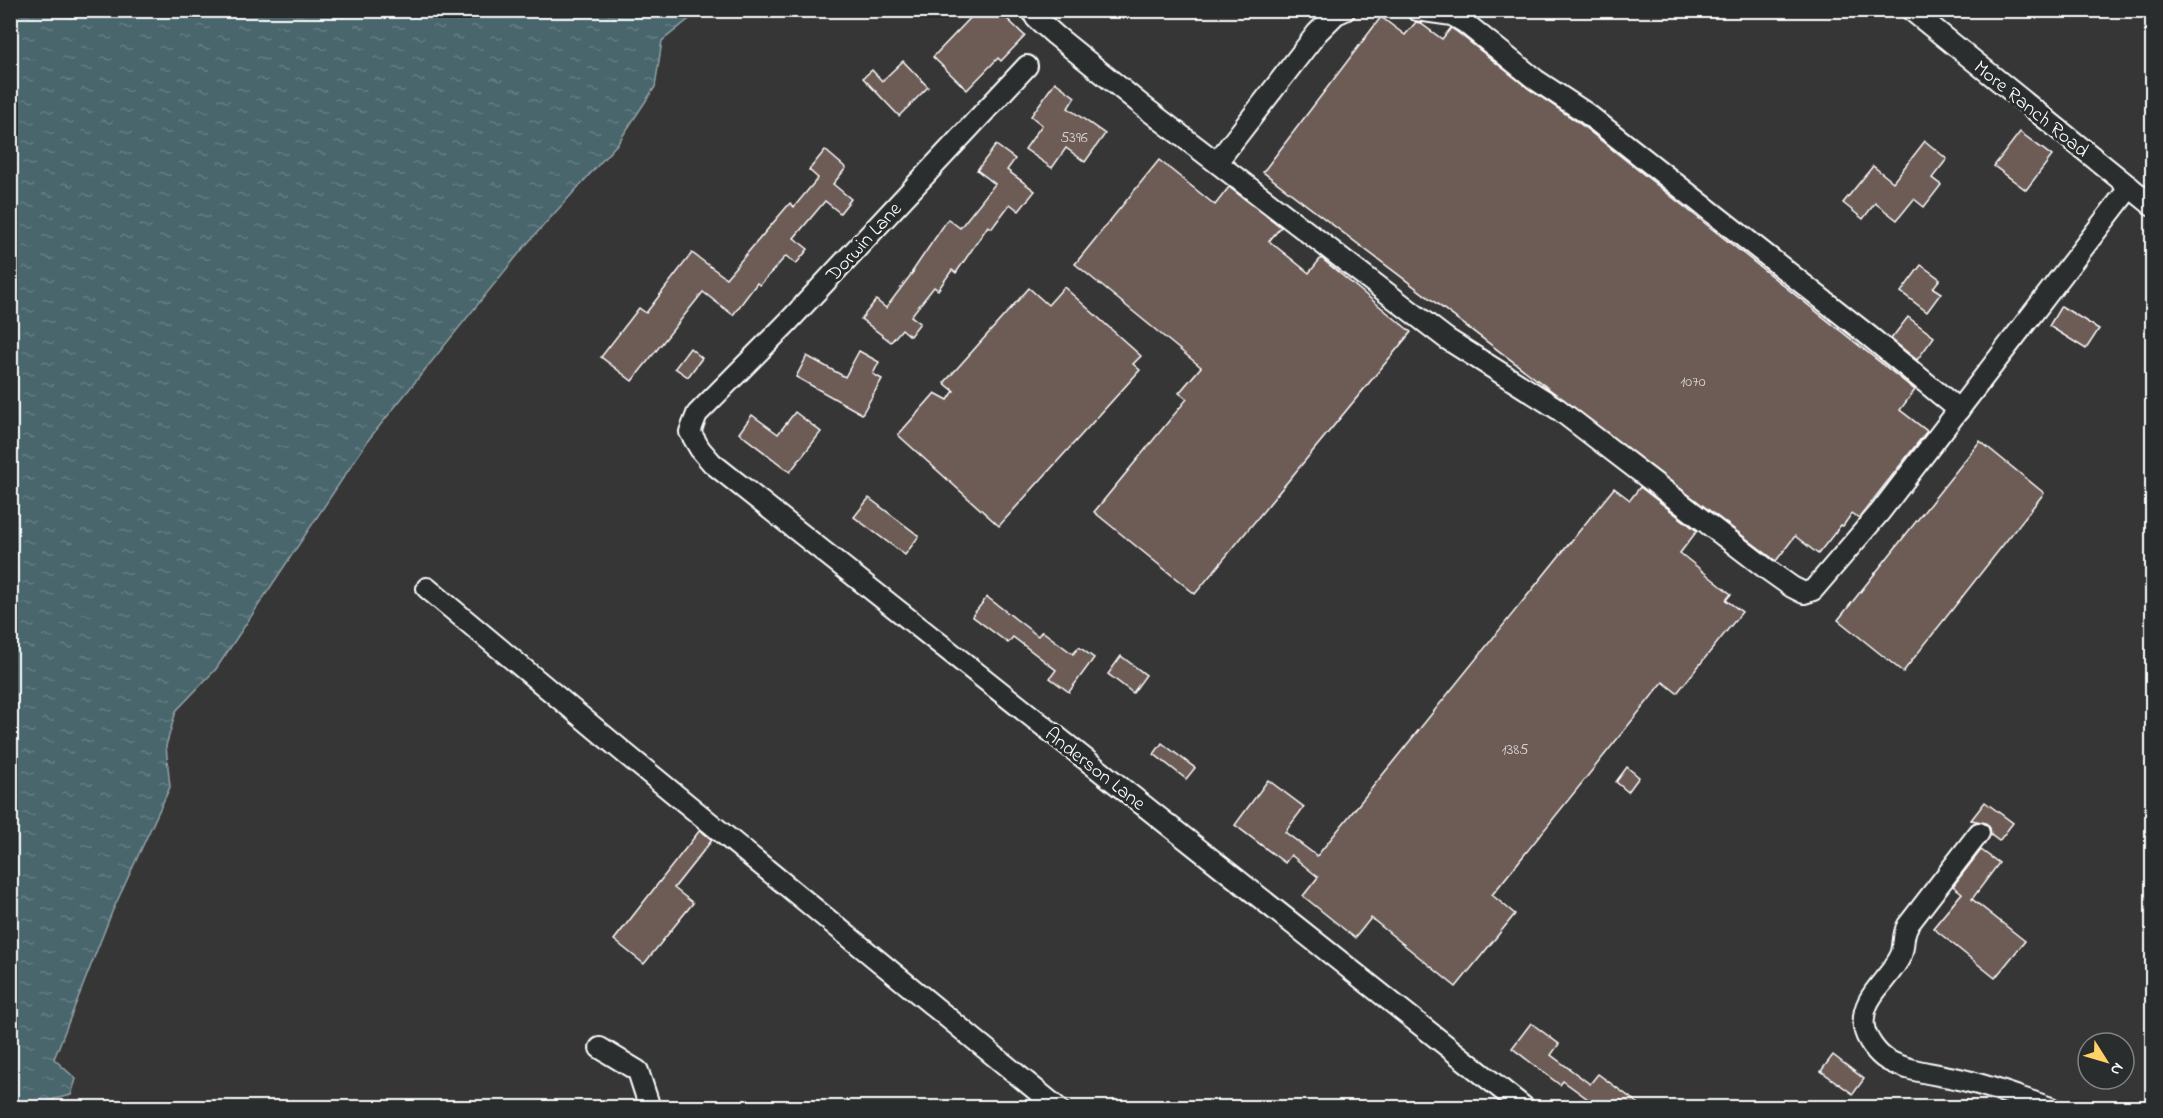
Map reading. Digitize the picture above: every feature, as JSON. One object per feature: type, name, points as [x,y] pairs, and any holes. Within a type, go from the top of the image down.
[{"type":"street","points":[[1032,10],[1036,18],[1055,36],[1447,339],[1558,409],[1768,570],[1804,593],[1813,590],[1880,512],[2130,187]]},
{"type":"street","points":[[1217,162],[1317,33],[1336,14],[1345,10]]},
{"type":"street","points":[[1417,10],[1452,15],[1464,22],[1536,80],[1595,120],[1959,410]]},
{"type":"street","name":"More Ranch Road","points":[[1911,10],[2152,205]]},
{"type":"street","name":"Dorwin Lane","points":[[697,414],[788,322],[1027,66]]},
{"type":"street","name":"Anderson Lane","points":[[697,414],[690,432],[712,463],[1525,1107]]},
{"type":"street","points":[[426,588],[646,771],[1058,1107]]},
{"type":"street","points":[[1979,833],[1904,931],[1901,954],[1875,989],[1866,1007],[1864,1028],[1872,1047],[1886,1059],[1908,1067],[1969,1081],[2050,1107]]},
{"type":"street","points":[[600,1048],[638,1071],[651,1107]]},
{"type":"water","points":[[10,11],[699,11],[662,41],[655,87],[618,143],[525,246],[369,439],[216,669],[176,711],[166,746],[170,787],[112,912],[54,1059],[76,1079],[71,1095],[54,1099],[53,1108],[10,1107]]},
{"type":"building","points":[[978,10],[998,10],[1025,36],[1001,61],[998,58],[967,90],[933,57]]},
{"type":"building","points":[[1381,17],[1405,35],[1416,22],[1442,39],[1451,28],[1457,32],[1529,89],[1579,123],[1915,390],[1900,410],[1927,431],[1859,518],[1852,513],[1818,554],[1795,536],[1776,561],[1263,172]]},
{"type":"building","points":[[903,61],[928,87],[899,116],[863,78],[872,70],[882,81]]},
{"type":"building","points":[[1055,82],[1075,97],[1068,108],[1105,134],[1085,162],[1066,148],[1052,168],[1025,149],[1042,125],[1031,116]]},
{"type":"building","points":[[2020,132],[2052,156],[2026,190],[1994,166]]},
{"type":"building","points":[[1925,141],[1947,159],[1932,178],[1941,185],[1924,207],[1914,199],[1897,220],[1875,203],[1863,219],[1843,203],[1873,166],[1893,182]]},
{"type":"building","points":[[996,145],[1015,159],[1007,170],[1035,191],[1019,211],[1010,204],[992,228],[988,226],[956,273],[952,270],[938,290],[934,287],[911,316],[920,323],[910,336],[902,329],[891,342],[861,319],[876,300],[886,308],[948,219],[960,228],[995,184],[977,170]]},
{"type":"building","points":[[825,150],[846,168],[833,184],[851,199],[840,213],[825,201],[794,238],[808,249],[796,264],[786,256],[760,285],[757,283],[733,315],[703,292],[632,381],[601,357],[639,308],[646,313],[692,253],[726,278],[790,203],[794,207],[818,178],[809,170]]},
{"type":"building","points":[[1159,160],[1215,205],[1229,187],[1281,227],[1269,241],[1309,273],[1321,258],[1411,332],[1195,594],[1094,512],[1187,399],[1179,393],[1201,367],[1075,264]]},
{"type":"building","points":[[1921,265],[1940,279],[1933,288],[1941,293],[1927,312],[1901,292]]},
{"type":"building","points":[[1064,287],[1141,356],[1133,364],[1140,370],[999,526],[898,435],[935,393],[948,400],[954,391],[944,383],[1029,288],[1048,305]]},
{"type":"building","points":[[2061,306],[2099,329],[2086,349],[2049,326]]},
{"type":"building","points":[[1908,317],[1934,337],[1917,360],[1891,339]]},
{"type":"building","points":[[690,348],[702,358],[688,377],[675,368]]},
{"type":"building","points":[[859,351],[879,362],[873,374],[882,379],[862,414],[796,377],[807,356],[845,377]]},
{"type":"building","points":[[795,412],[821,432],[790,472],[739,433],[752,415],[778,434]]},
{"type":"building","points":[[1980,441],[2044,493],[1903,672],[1838,620]]},
{"type":"building","points":[[1640,487],[1697,531],[1680,553],[1731,594],[1726,600],[1742,612],[1677,693],[1663,682],[1492,895],[1515,914],[1456,987],[1371,918],[1355,938],[1303,896],[1318,877],[1291,855],[1285,863],[1235,825],[1268,780],[1304,807],[1285,832],[1317,856],[1614,488],[1630,500]]},
{"type":"building","points":[[869,498],[919,536],[905,555],[854,517]]},
{"type":"building","points":[[987,597],[1038,636],[1042,631],[1073,654],[1079,647],[1094,658],[1069,692],[1050,678],[1056,670],[1013,637],[1008,643],[972,616]]},
{"type":"building","points":[[1121,656],[1146,675],[1133,693],[1108,674]]},
{"type":"building","points":[[1162,743],[1195,768],[1186,779],[1154,754]]},
{"type":"building","points":[[1627,767],[1639,777],[1628,792],[1616,782]]},
{"type":"building","points":[[1985,802],[2013,823],[1999,841],[1991,835],[1986,823],[1971,820]]},
{"type":"building","points":[[700,830],[712,840],[674,888],[693,903],[644,964],[614,940]]},
{"type":"building","points":[[1981,850],[1999,863],[1972,899],[2025,941],[1995,978],[1933,928],[1962,893],[1953,886]]},
{"type":"building","points":[[1531,1023],[1559,1044],[1551,1055],[1590,1084],[1598,1074],[1643,1107],[1599,1107],[1563,1081],[1560,1085],[1512,1048]]},
{"type":"building","points":[[1833,1055],[1864,1079],[1853,1094],[1821,1071]]}]
